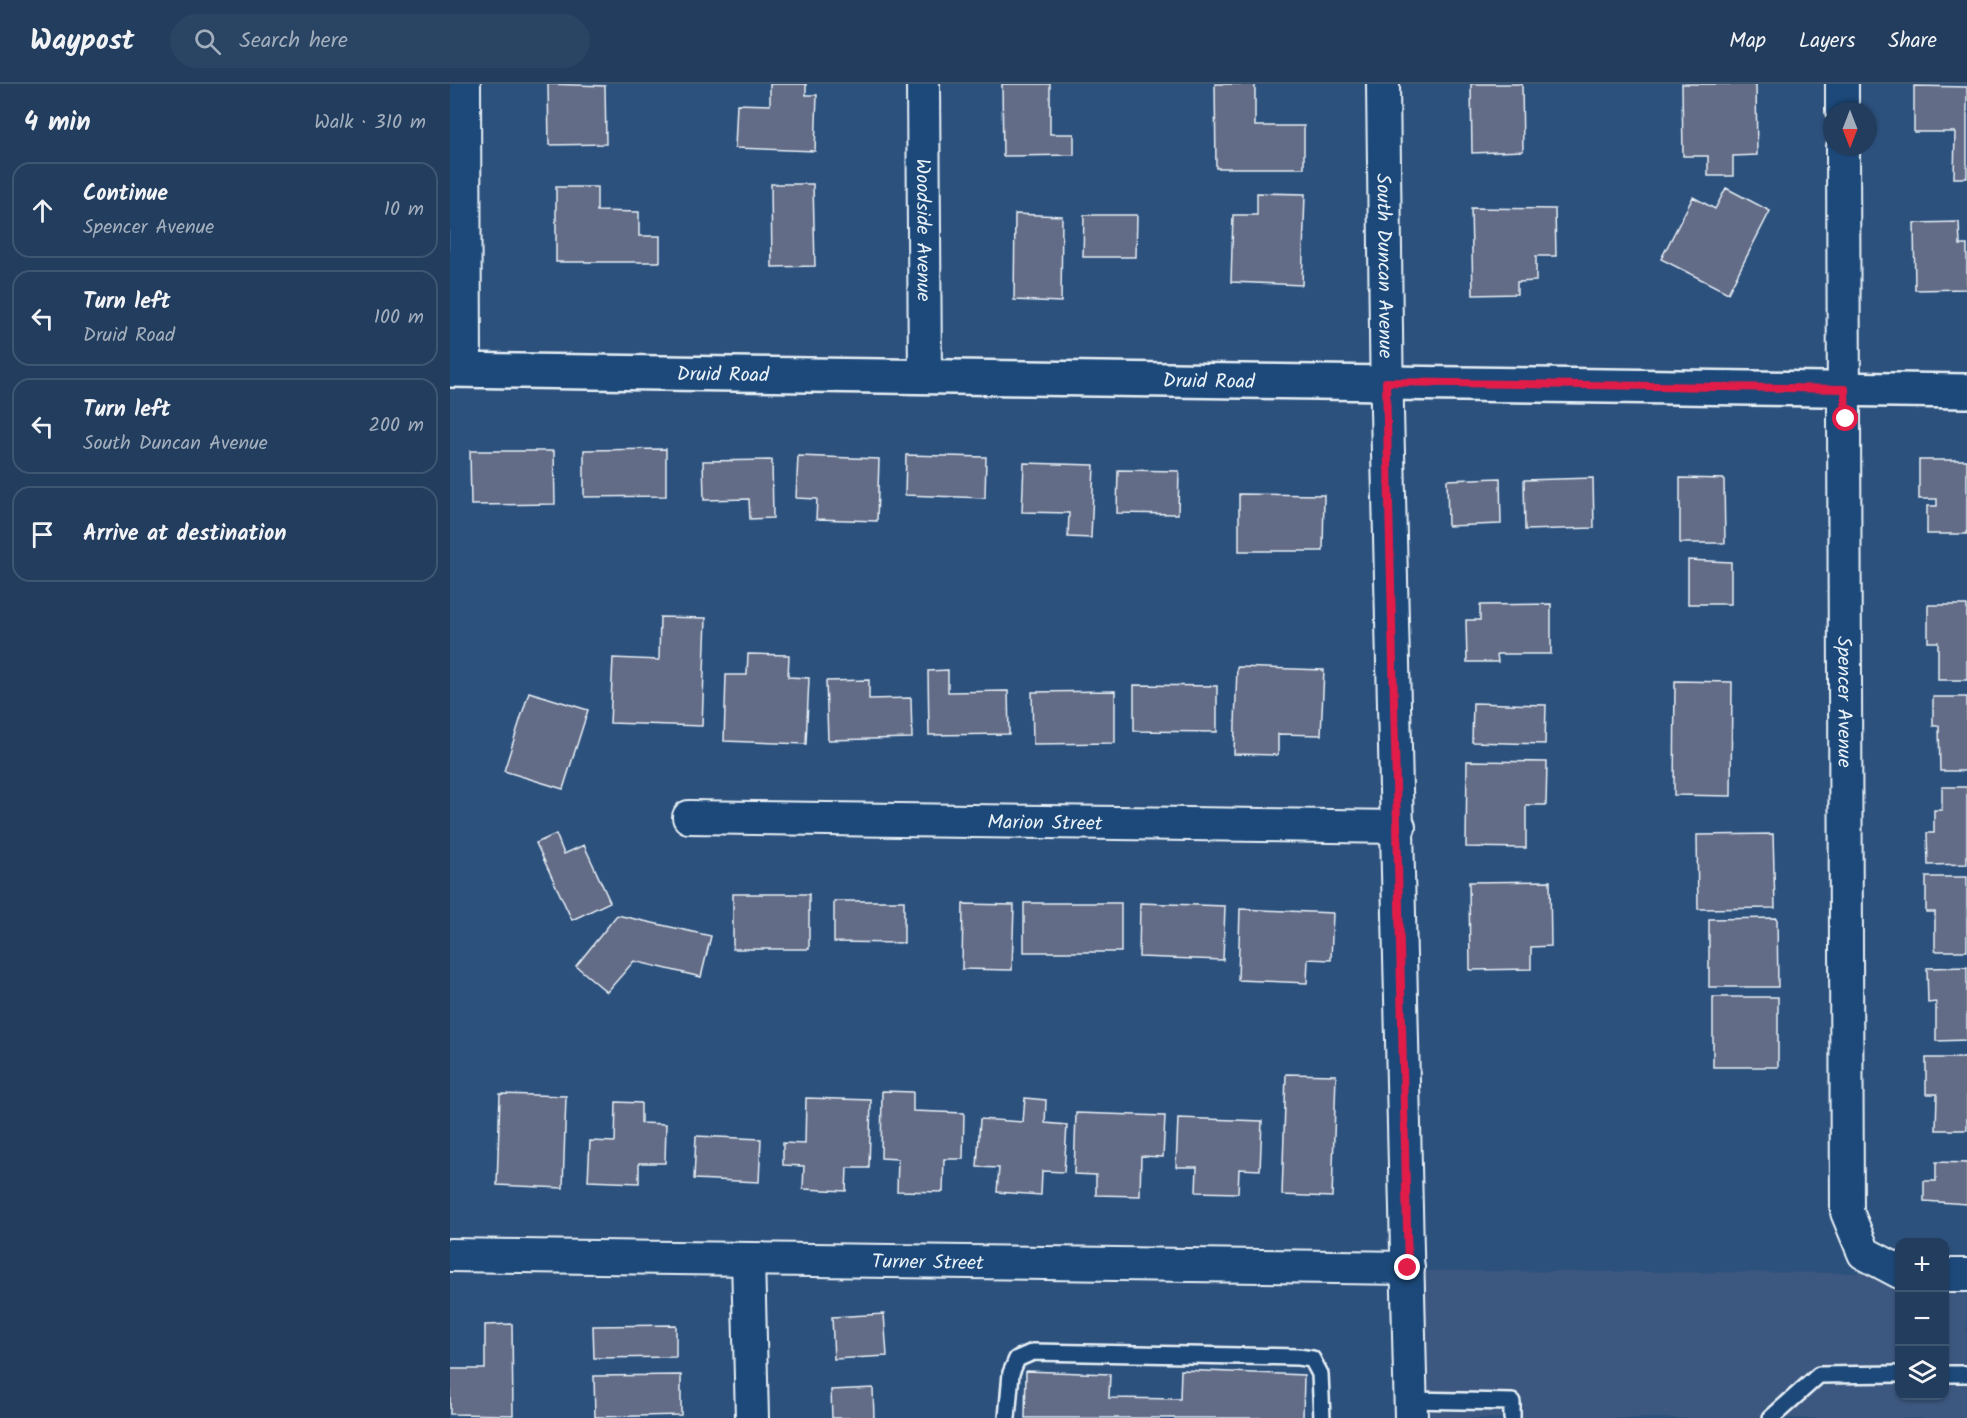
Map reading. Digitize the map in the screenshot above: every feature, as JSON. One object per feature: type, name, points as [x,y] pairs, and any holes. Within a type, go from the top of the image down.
[{"type":"street","points":[[457,370],[464,84]]},
{"type":"street","name":"Woodside Avenue","points":[[922,84],[925,375]]},
{"type":"street","name":"South Duncan Avenue","points":[[1383,84],[1386,382],[1399,827],[1411,1409]]},
{"type":"street","points":[[1842,84],[1842,102]]},
{"type":"street","name":"Spencer Avenue","points":[[1843,156],[1847,1212],[1864,1252],[1895,1270]]},
{"type":"street","name":"Druid Road","points":[[457,370],[1967,391]]},
{"type":"street","name":"Marion Street","points":[[689,817],[1399,827]]},
{"type":"street","name":"Turner Street","points":[[450,1255],[1408,1268]]},
{"type":"street","points":[[748,1259],[752,1418]]},
{"type":"street","points":[[1949,1275],[1967,1275]]},
{"type":"lane","points":[[1007,1418],[1011,1373],[1017,1359],[1033,1352],[1312,1359],[1320,1374],[1322,1418]]},
{"type":"lane","points":[[1771,1418],[1819,1375],[1895,1374]]},
{"type":"lane","points":[[1949,1374],[1967,1374]]},
{"type":"lane","points":[[1411,1409],[1512,1402],[1512,1418]]},
{"type":"shaded area","points":[[1423,1271],[1867,1273],[1895,1288],[1895,1400],[1949,1400],[1949,1292],[1967,1292],[1967,1418],[1426,1418]]},
{"type":"building","points":[[548,84],[605,86],[606,144],[549,145]]},
{"type":"building","points":[[770,84],[806,84],[806,95],[817,95],[815,151],[735,148],[737,104],[770,105]]},
{"type":"building","points":[[1002,84],[1050,84],[1050,134],[1074,134],[1074,155],[1003,156]]},
{"type":"building","points":[[1215,84],[1255,84],[1255,126],[1304,126],[1304,168],[1216,168]]},
{"type":"building","points":[[1471,84],[1522,84],[1523,151],[1472,153]]},
{"type":"building","points":[[1682,84],[1756,84],[1757,155],[1733,156],[1733,176],[1708,176],[1708,156],[1683,156]]},
{"type":"building","points":[[1914,86],[1967,87],[1967,178],[1954,178],[1955,132],[1914,132]]},
{"type":"building","points":[[771,184],[813,184],[815,266],[772,267]]},
{"type":"building","points":[[556,187],[597,187],[597,211],[639,212],[639,236],[660,236],[660,262],[556,262]]},
{"type":"building","points":[[1726,188],[1770,211],[1728,293],[1661,259],[1693,197],[1715,209]]},
{"type":"building","points":[[1257,193],[1305,194],[1302,285],[1231,282],[1233,215],[1257,215]]},
{"type":"building","points":[[1471,208],[1555,209],[1556,256],[1536,256],[1536,281],[1517,282],[1517,294],[1473,295]]},
{"type":"building","points":[[1015,214],[1062,216],[1061,302],[1014,300]]},
{"type":"building","points":[[1084,215],[1137,215],[1136,257],[1083,257]]},
{"type":"building","points":[[1959,222],[1960,245],[1967,245],[1967,289],[1915,290],[1914,223]]},
{"type":"building","points":[[666,449],[666,496],[584,497],[584,450]]},
{"type":"building","points":[[470,451],[554,451],[555,504],[471,505]]},
{"type":"building","points":[[906,455],[986,457],[985,498],[905,495]]},
{"type":"building","points":[[798,456],[879,459],[877,521],[816,519],[817,499],[796,498]]},
{"type":"building","points":[[772,460],[773,518],[750,519],[749,499],[704,500],[703,461]]},
{"type":"building","points":[[1919,460],[1967,460],[1967,534],[1927,534],[1927,506],[1937,506],[1937,499],[1919,499]]},
{"type":"building","points":[[1024,463],[1094,465],[1091,538],[1068,537],[1069,513],[1022,512]]},
{"type":"building","points":[[1118,470],[1179,471],[1178,514],[1117,513]]},
{"type":"building","points":[[1500,478],[1501,524],[1448,526],[1447,480]]},
{"type":"building","points":[[1593,478],[1594,528],[1525,530],[1524,480]]},
{"type":"building","points":[[1680,478],[1724,479],[1725,543],[1680,543]]},
{"type":"building","points":[[1239,494],[1324,495],[1323,551],[1239,551]]},
{"type":"building","points":[[1688,560],[1731,562],[1731,604],[1688,604]]},
{"type":"building","points":[[1551,604],[1551,654],[1497,654],[1498,662],[1467,662],[1466,620],[1480,620],[1480,605]]},
{"type":"building","points":[[1928,605],[1967,605],[1967,680],[1938,680],[1938,642],[1928,642]]},
{"type":"building","points":[[660,617],[706,618],[702,726],[610,723],[613,658],[659,660]]},
{"type":"building","points":[[748,654],[789,655],[788,677],[809,678],[806,744],[724,741],[726,675],[747,675]]},
{"type":"building","points":[[1237,667],[1324,670],[1321,735],[1278,734],[1278,755],[1234,754]]},
{"type":"building","points":[[948,670],[948,692],[1008,691],[1009,734],[929,735],[928,671]]},
{"type":"building","points":[[869,680],[869,699],[911,698],[912,738],[828,740],[826,681]]},
{"type":"building","points":[[1675,681],[1732,682],[1731,796],[1674,795]]},
{"type":"building","points":[[1134,685],[1217,686],[1217,732],[1134,731]]},
{"type":"building","points":[[1115,691],[1115,743],[1033,744],[1032,692]]},
{"type":"building","points":[[529,692],[588,710],[563,789],[504,771]]},
{"type":"building","points":[[1933,697],[1967,697],[1967,771],[1940,771],[1939,726],[1933,726]]},
{"type":"building","points":[[1473,703],[1546,705],[1545,744],[1472,742]]},
{"type":"building","points":[[1467,761],[1547,762],[1546,805],[1526,805],[1526,848],[1466,847]]},
{"type":"building","points":[[1942,787],[1967,787],[1967,864],[1928,865],[1927,833],[1934,833],[1934,810],[1942,810]]},
{"type":"building","points":[[556,834],[564,854],[584,845],[610,902],[572,920],[536,843]]},
{"type":"building","points":[[1773,834],[1775,908],[1698,909],[1697,835]]},
{"type":"building","points":[[1926,877],[1967,877],[1967,951],[1935,951],[1935,912],[1926,912]]},
{"type":"building","points":[[1550,881],[1551,946],[1531,947],[1531,969],[1470,970],[1469,882]]},
{"type":"building","points":[[733,894],[809,894],[809,949],[733,949]]},
{"type":"building","points":[[834,901],[904,901],[904,943],[834,942]]},
{"type":"building","points":[[1024,903],[1121,903],[1121,952],[1024,952]]},
{"type":"building","points":[[1140,903],[1225,906],[1223,960],[1139,957]]},
{"type":"building","points":[[963,904],[1014,905],[1012,970],[962,969]]},
{"type":"building","points":[[1240,909],[1333,913],[1331,960],[1308,959],[1307,983],[1238,980]]},
{"type":"building","points":[[617,915],[711,936],[701,977],[634,961],[607,992],[576,966]]},
{"type":"building","points":[[1777,918],[1778,987],[1709,987],[1709,919]]},
{"type":"building","points":[[1967,967],[1967,1040],[1936,1041],[1936,1002],[1928,1003],[1927,968]]},
{"type":"building","points":[[1713,997],[1778,997],[1778,1067],[1713,1067]]},
{"type":"building","points":[[1926,1058],[1967,1058],[1967,1130],[1936,1130],[1937,1094],[1926,1094]]},
{"type":"building","points":[[1286,1074],[1336,1075],[1332,1197],[1282,1195]]},
{"type":"building","points":[[882,1091],[913,1092],[913,1111],[964,1113],[963,1159],[944,1159],[943,1192],[897,1191],[898,1159],[881,1158]]},
{"type":"building","points":[[500,1094],[566,1096],[563,1188],[497,1185]]},
{"type":"building","points":[[806,1098],[871,1100],[869,1168],[847,1168],[846,1191],[803,1189],[804,1166],[783,1165],[783,1143],[805,1144]]},
{"type":"building","points":[[1025,1098],[1046,1100],[1045,1123],[1067,1125],[1064,1172],[1042,1171],[1041,1195],[997,1192],[999,1168],[977,1167],[980,1119],[1023,1122]]},
{"type":"building","points":[[616,1102],[641,1103],[641,1123],[666,1124],[665,1163],[639,1163],[639,1183],[588,1181],[590,1141],[615,1142]]},
{"type":"building","points":[[1076,1113],[1165,1116],[1163,1157],[1141,1156],[1140,1196],[1096,1195],[1096,1175],[1074,1174]]},
{"type":"building","points":[[1178,1118],[1262,1121],[1260,1170],[1239,1169],[1238,1193],[1196,1192],[1197,1167],[1176,1167]]},
{"type":"building","points":[[696,1136],[761,1139],[759,1182],[694,1179]]},
{"type":"building","points":[[1936,1162],[1967,1163],[1967,1204],[1924,1201],[1924,1181],[1936,1181]]},
{"type":"building","points":[[884,1314],[887,1356],[834,1359],[832,1317]]},
{"type":"building","points":[[512,1324],[513,1415],[450,1414],[450,1369],[485,1369],[485,1325]]},
{"type":"building","points":[[676,1325],[676,1357],[594,1358],[593,1326]]},
{"type":"building","points":[[1181,1370],[1304,1375],[1303,1418],[1025,1418],[1026,1371],[1110,1374],[1109,1398],[1180,1399]]},
{"type":"building","points":[[681,1375],[681,1415],[595,1417],[594,1376]]},
{"type":"building","points":[[873,1388],[874,1418],[832,1418],[831,1390]]},
{"type":"route","points":[[1408,1268],[1399,827],[1386,382],[1845,389],[1846,419]]}]
